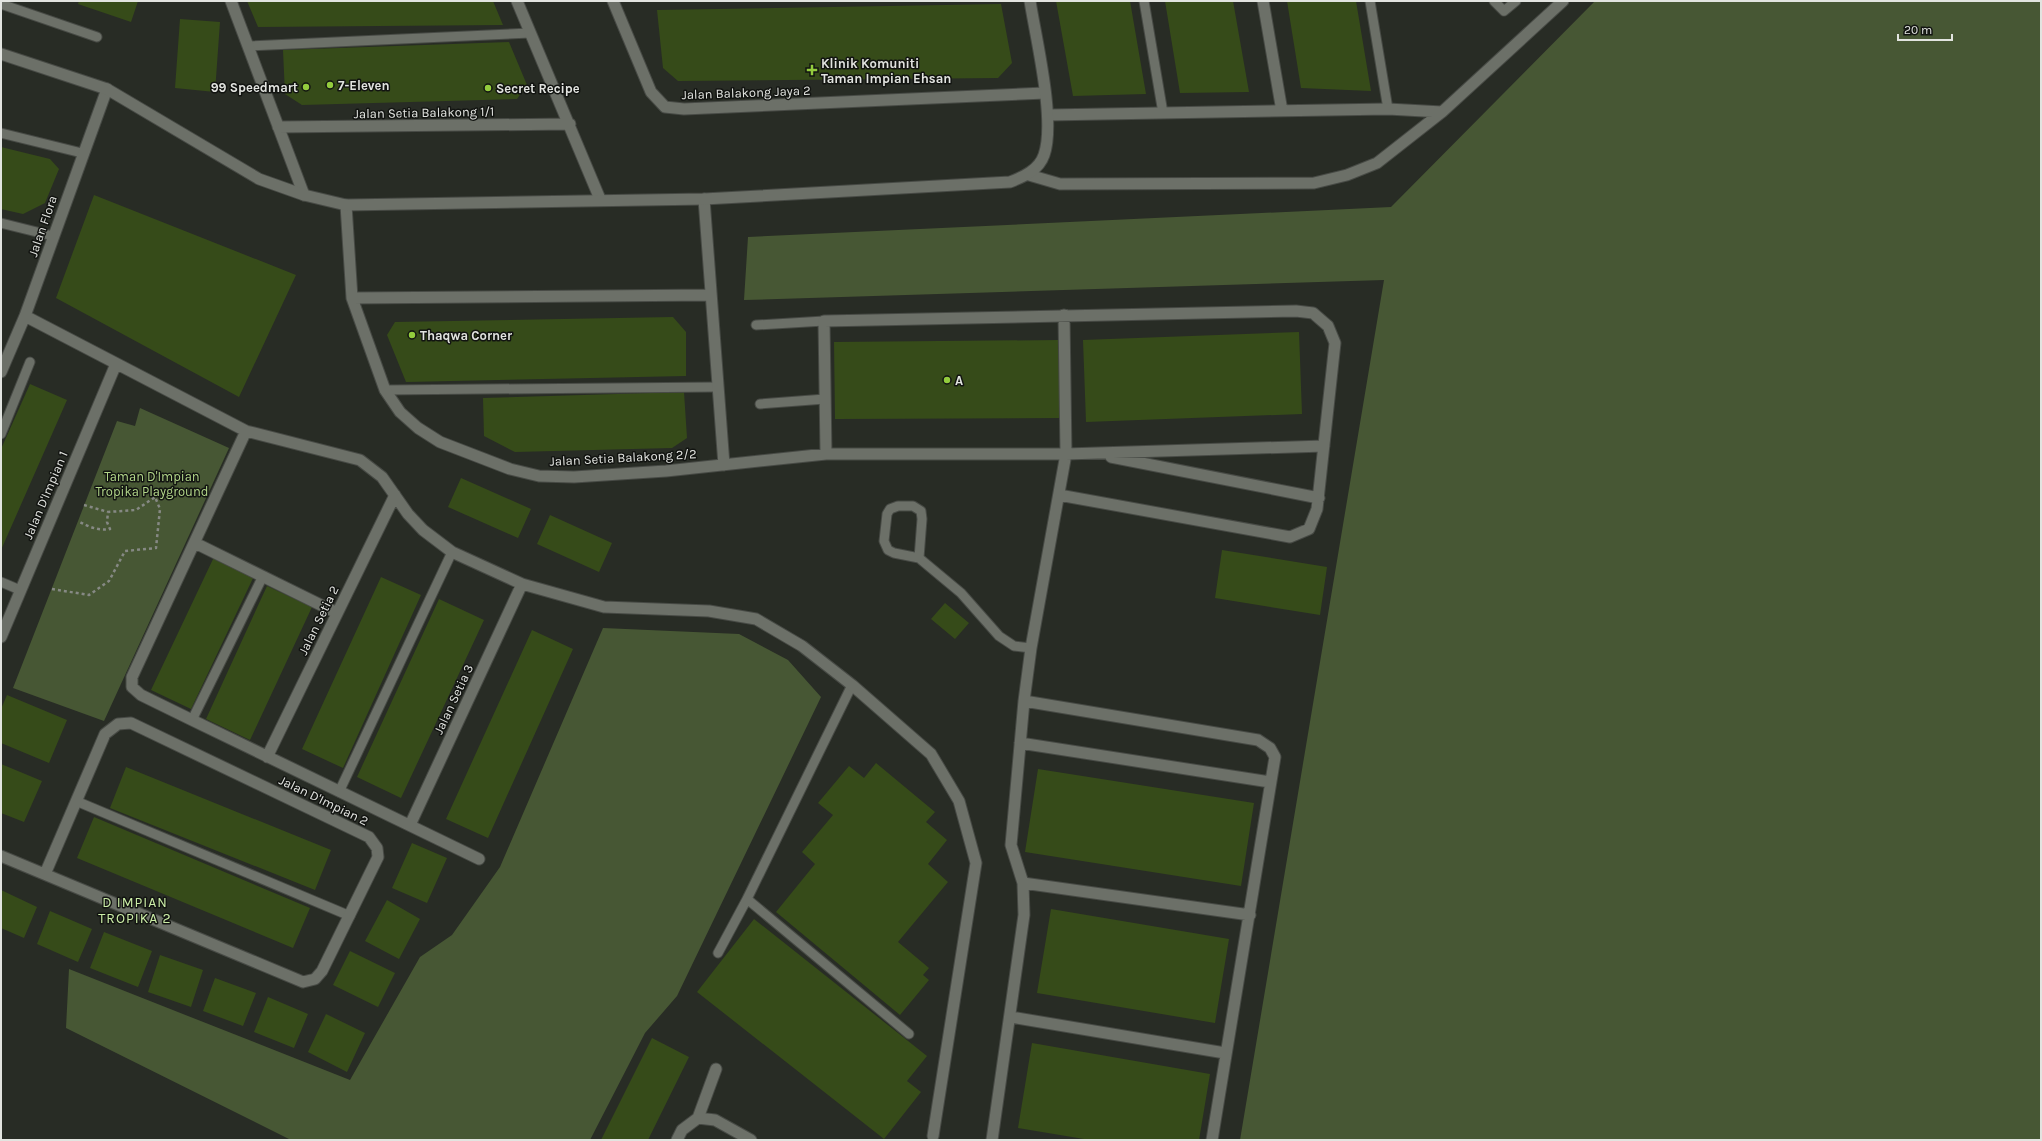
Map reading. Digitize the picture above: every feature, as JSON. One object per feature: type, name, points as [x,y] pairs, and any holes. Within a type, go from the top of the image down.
[{"type":"street","points":[[231,1],[304,195]]},
{"type":"street","points":[[517,1],[570,124],[600,199]]},
{"type":"street","name":"Jalan Balakong Jaya 2","points":[[613,1],[651,92],[664,107],[684,109],[1045,93]]},
{"type":"street","points":[[1,54],[107,89],[260,180],[304,195],[346,205],[600,199],[704,199],[1010,182],[1029,175],[1044,156],[1048,115],[1030,1]]},
{"type":"street","points":[[1263,1],[1282,111]]},
{"type":"street","points":[[1029,175],[1060,184],[1314,183],[1347,175],[1377,163],[1442,112],[1563,1]]},
{"type":"street","name":"Jalan Flora","points":[[2,366],[25,316],[82,154],[107,89]]},
{"type":"street","points":[[1048,115],[1388,109],[1442,112]]},
{"type":"street","name":"Jalan Setia Balakong 1/1","points":[[278,127],[570,124]]},
{"type":"street","points":[[704,199],[724,465]]},
{"type":"street","name":"Jalan Setia Balakong 2/2","points":[[346,205],[352,298],[385,390],[400,412],[418,428],[440,442],[510,469],[539,476],[574,477],[666,471],[826,454],[1092,453]]},
{"type":"street","points":[[352,298],[711,295]]},
{"type":"street","points":[[826,454],[824,321],[1296,311],[1313,313],[1328,326],[1335,343],[1319,498],[1317,509],[1309,529],[1290,537],[1059,495]]},
{"type":"street","points":[[992,1140],[1024,915],[1023,883],[1011,846],[1024,701],[1031,648],[1066,454],[1064,315]]},
{"type":"street","points":[[25,316],[246,431],[360,460],[382,477],[423,530],[452,552],[522,584],[604,607],[709,611],[756,618],[802,646],[852,685],[931,754],[959,802],[976,863],[933,1136]]},
{"type":"street","name":"Jalan D'Impian 1","points":[[1,637],[116,364]]},
{"type":"street","points":[[246,431],[132,677],[132,687],[141,695],[479,859]]},
{"type":"street","points":[[1092,453],[1324,446]]},
{"type":"street","points":[[1092,453],[1319,498]]},
{"type":"street","name":"Jalan Setia 2","points":[[267,757],[395,495]]},
{"type":"street","points":[[195,543],[337,613]]},
{"type":"street","name":"Jalan Setia 3","points":[[410,825],[522,584]]},
{"type":"street","points":[[1024,701],[1258,740],[1270,748],[1275,757],[1250,915],[1225,1053],[1212,1140]]},
{"type":"street","name":"Jalan D'Impian 2","points":[[1,856],[303,982],[315,979],[322,971],[378,857],[377,848],[369,837],[131,723],[118,724],[105,734],[45,874]]},
{"type":"street","points":[[1020,743],[1270,782]]},
{"type":"street","points":[[1023,883],[1250,915]]},
{"type":"street","points":[[1010,1017],[1225,1053]]},
{"type":"street","points":[[677,1140],[682,1130],[698,1118],[716,1069]]},
{"type":"street","points":[[698,1118],[715,1120],[751,1140]]},
{"type":"lane","points":[[1144,1],[1163,113]]},
{"type":"lane","points":[[1370,1],[1388,109]]},
{"type":"lane","points":[[1494,1],[1504,12],[1516,1]]},
{"type":"lane","points":[[1,4],[97,37]]},
{"type":"lane","points":[[248,46],[530,33]]},
{"type":"lane","points":[[1,133],[82,154]]},
{"type":"lane","points":[[1,223],[53,236]]},
{"type":"lane","points":[[756,325],[824,321]]},
{"type":"lane","points":[[1,434],[30,362]]},
{"type":"lane","points":[[385,390],[718,387]]},
{"type":"lane","points":[[760,404],[825,399]]},
{"type":"lane","points":[[919,558],[922,519],[921,511],[913,506],[898,506],[890,509],[887,514],[884,541],[888,550],[894,553],[919,558],[960,593],[999,636],[1014,646],[1031,648]]},
{"type":"lane","points":[[340,792],[452,552]]},
{"type":"lane","points":[[192,720],[263,576]]},
{"type":"lane","points":[[1,582],[20,590]]},
{"type":"lane","points":[[718,953],[747,899],[852,685]]},
{"type":"lane","points":[[76,801],[350,916]]},
{"type":"lane","points":[[747,899],[909,1034]]},
{"type":"path","points":[[52,589],[89,595],[109,581],[125,551],[156,548],[160,508],[155,497],[136,510],[108,512],[84,505]]},
{"type":"path","points":[[78,521],[92,528],[102,530],[110,529],[107,522],[108,512]]},
{"type":"green space","points":[[1595,1],[2041,1],[2041,1140],[1240,1140],[1384,280],[744,300],[748,237],[1391,207]]},
{"type":"green space","name":"Taman D'Impian Tropika Playground","points":[[140,408],[229,448],[104,721],[13,688],[117,421],[135,426]]},
{"type":"green space","points":[[603,628],[739,634],[788,660],[821,697],[677,996],[645,1033],[590,1140],[291,1140],[66,1028],[69,969],[350,1080],[420,957],[452,935],[500,867]]},
{"type":"building","points":[[79,1],[138,1],[131,22],[78,4]]},
{"type":"building","points":[[247,1],[493,1],[503,25],[258,27]]},
{"type":"building","points":[[1056,1],[1130,1],[1146,94],[1073,96]]},
{"type":"building","points":[[1165,1],[1233,1],[1249,92],[1180,93]]},
{"type":"building","points":[[1287,1],[1356,1],[1371,91],[1301,88]]},
{"type":"building","points":[[1001,4],[1012,63],[998,78],[678,81],[663,68],[657,10]]},
{"type":"building","points":[[180,19],[220,22],[215,92],[175,88]]},
{"type":"building","points":[[509,42],[527,85],[517,99],[302,105],[285,94],[283,50]]},
{"type":"building","points":[[1,147],[50,159],[59,169],[45,203],[23,214],[1,209]]},
{"type":"building","points":[[94,195],[296,275],[239,397],[56,298]]},
{"type":"building","points":[[673,317],[686,332],[686,376],[406,382],[387,335],[395,322]]},
{"type":"building","points":[[1299,332],[1302,414],[1086,422],[1083,340]]},
{"type":"building","name":"A","points":[[1059,340],[1060,418],[835,419],[834,342]]},
{"type":"building","points":[[30,384],[67,400],[1,550],[1,449]]},
{"type":"building","points":[[684,392],[687,438],[672,448],[515,452],[484,436],[483,398]]},
{"type":"building","points":[[461,478],[531,509],[518,538],[448,507]]},
{"type":"building","points":[[550,515],[612,543],[599,572],[537,544]]},
{"type":"building","points":[[1222,550],[1327,567],[1320,615],[1215,598]]},
{"type":"building","points":[[214,557],[254,576],[191,709],[151,690]]},
{"type":"building","points":[[381,577],[421,595],[343,768],[302,749]]},
{"type":"building","points":[[267,586],[312,607],[250,740],[206,719]]},
{"type":"building","points":[[439,599],[484,620],[401,798],[357,777]]},
{"type":"building","points":[[945,603],[969,623],[955,639],[931,619]]},
{"type":"building","points":[[532,630],[573,649],[488,838],[446,819]]},
{"type":"building","points":[[7,695],[67,720],[49,763],[1,743],[1,709]]},
{"type":"building","points":[[876,763],[935,812],[926,822],[947,840],[928,864],[948,882],[898,942],[929,968],[923,975],[929,980],[900,1015],[776,912],[815,864],[802,852],[833,815],[818,803],[849,766],[864,778]]},
{"type":"building","points":[[1,764],[42,781],[24,822],[1,813]]},
{"type":"building","points":[[126,767],[331,850],[315,890],[110,808]]},
{"type":"building","points":[[1038,769],[1254,803],[1241,886],[1025,852]]},
{"type":"building","points":[[94,817],[310,908],[293,948],[77,858]]},
{"type":"building","points":[[412,843],[447,858],[427,903],[392,888]]},
{"type":"building","points":[[1,890],[37,907],[24,938],[1,928]]},
{"type":"building","points":[[387,900],[420,919],[399,959],[365,941]]},
{"type":"building","points":[[1051,909],[1229,939],[1215,1023],[1037,993]]},
{"type":"building","points":[[50,911],[92,929],[78,962],[37,944]]},
{"type":"building","points":[[754,919],[927,1056],[907,1081],[921,1092],[884,1139],[697,992]]},
{"type":"building","points":[[104,932],[152,951],[138,987],[90,968]]},
{"type":"building","points":[[350,951],[395,973],[378,1007],[333,985]]},
{"type":"building","points":[[160,955],[203,970],[191,1007],[148,992]]},
{"type":"building","points":[[215,978],[256,993],[243,1026],[203,1011]]},
{"type":"building","points":[[268,997],[308,1014],[294,1048],[254,1032]]},
{"type":"building","points":[[326,1014],[365,1033],[347,1072],[308,1052]]},
{"type":"building","points":[[652,1038],[689,1057],[648,1140],[601,1140]]},
{"type":"building","points":[[1032,1043],[1210,1074],[1199,1140],[1090,1140],[1018,1128]]},
{"type":"place","name":"Klinik Komuniti Taman Impian Ehsan","points":[[812,70]]},
{"type":"place","name":"7-Eleven","points":[[330,85]]},
{"type":"place","name":"99 Speedmart","points":[[306,87]]},
{"type":"place","name":"Secret Recipe","points":[[488,88]]},
{"type":"place","name":"Thaqwa Corner","points":[[412,335]]},
{"type":"place","name":"A","points":[[947,380]]},
{"type":"district","name":"D IMPIAN TROPIKA 2","points":[[135,910]]}]
